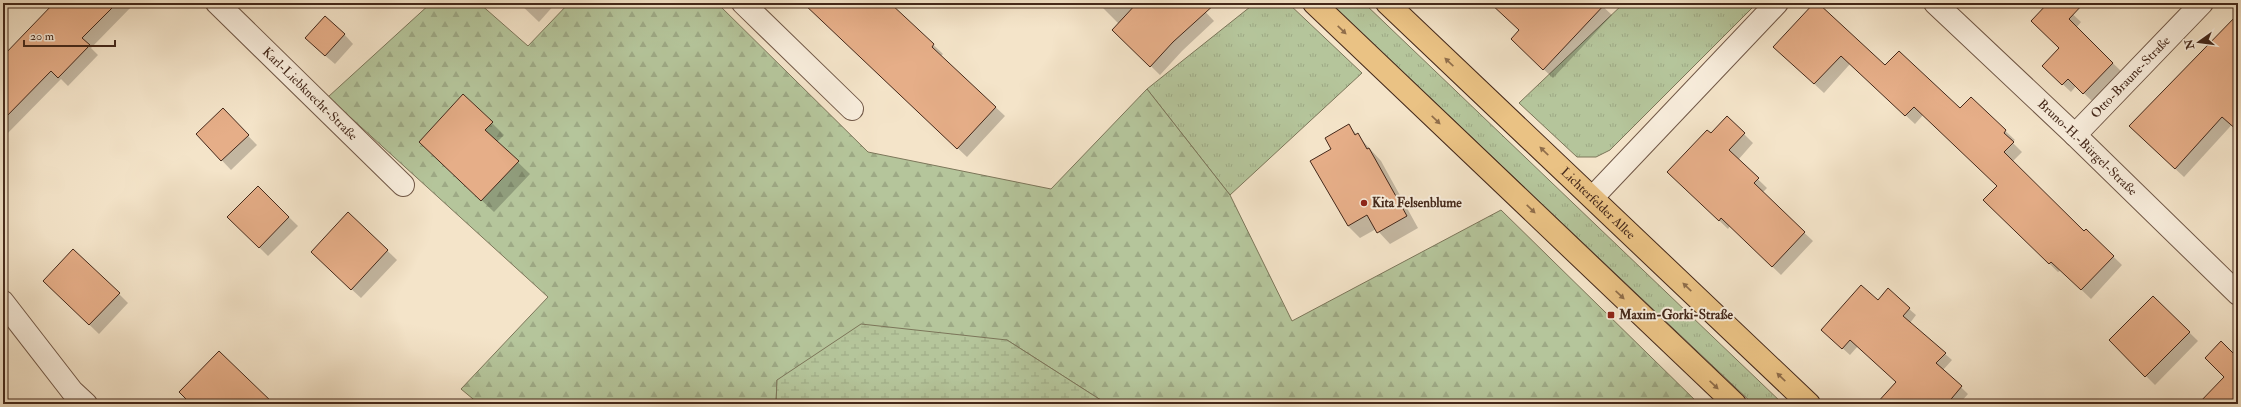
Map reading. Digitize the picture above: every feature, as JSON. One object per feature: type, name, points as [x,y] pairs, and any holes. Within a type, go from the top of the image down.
[{"type":"main road","points":[[1314,3],[1735,404]]},
{"type":"main road","name":"Lichterfelder Allee","points":[[1387,3],[1593,197],[1809,404]]},
{"type":"street","name":"Karl-Liebknecht-Straße","points":[[216,3],[403,186]]},
{"type":"street","points":[[743,3],[852,109]]},
{"type":"street","points":[[1593,197],[1777,3]]},
{"type":"street","name":"Bruno-H.-Bürgel-Straße","points":[[1935,3],[2075,135],[2238,294]]},
{"type":"street","name":"Otto-Braune-Straße","points":[[2075,135],[2202,3]]},
{"type":"street","points":[[3,302],[72,391],[86,404]]},
{"type":"green space","points":[[431,3],[479,3],[528,46],[569,3],[717,3],[868,152],[1051,189],[1147,89],[1230,195],[1292,321],[1501,210],[1699,404],[1107,404],[1007,340],[777,380],[776,404],[479,404],[461,389],[548,297],[328,97]]},
{"type":"green space","points":[[1255,3],[1288,3],[1362,73],[1230,195],[1147,89]]},
{"type":"green space","points":[[1330,3],[1364,3],[1783,404],[1753,404]]},
{"type":"green space","points":[[1624,3],[1757,3],[1610,150],[1596,157],[1577,157],[1519,103]]},
{"type":"green space","points":[[861,324],[1007,340],[1107,404],[776,404],[777,380]]},
{"type":"building","points":[[54,3],[117,3],[82,38],[90,45],[58,78],[51,71],[3,120],[3,56]]},
{"type":"building","points":[[803,3],[890,3],[934,44],[932,47],[996,107],[957,149]]},
{"type":"building","points":[[1137,3],[1216,3],[1173,42],[1150,67],[1112,30]]},
{"type":"building","points":[[1490,3],[1606,3],[1543,70],[1511,39],[1519,30]]},
{"type":"building","points":[[1814,3],[1818,3],[1885,65],[1899,51],[1960,108],[1971,97],[2006,130],[2004,133],[2014,142],[2004,152],[2084,231],[2086,229],[2114,256],[2081,290],[2051,262],[2049,264],[1983,200],[1997,186],[1914,107],[1905,116],[1841,56],[1814,84],[1773,47]]},
{"type":"building","points":[[2048,3],[2084,3],[2069,19],[2113,63],[2083,94],[2068,79],[2062,85],[2042,66],[2059,48],[2031,21]]},
{"type":"building","points":[[2238,14],[2238,131],[2222,117],[2175,169],[2129,126]]},
{"type":"building","points":[[325,16],[345,34],[325,56],[305,38]]},
{"type":"building","points":[[463,94],[493,122],[485,130],[519,161],[481,201],[419,142]]},
{"type":"building","points":[[223,108],[249,135],[221,161],[196,134]]},
{"type":"building","points":[[1727,116],[1745,133],[1729,150],[1759,178],[1754,183],[1805,232],[1772,267],[1721,218],[1719,221],[1667,172],[1707,130],[1711,133]]},
{"type":"building","points":[[1349,124],[1355,135],[1358,133],[1367,149],[1369,148],[1407,216],[1377,233],[1367,215],[1348,226],[1310,161],[1331,149],[1325,138]]},
{"type":"building","points":[[258,186],[289,217],[259,248],[227,217]]},
{"type":"building","points":[[348,212],[388,250],[351,290],[311,252]]},
{"type":"building","points":[[73,249],[120,293],[89,325],[43,281]]},
{"type":"building","points":[[1861,285],[1878,300],[1888,288],[1910,308],[1903,316],[1946,353],[1936,363],[1962,386],[1947,404],[1876,404],[1896,382],[1850,340],[1842,349],[1821,330]]},
{"type":"building","points":[[2153,296],[2190,332],[2145,377],[2109,340]]},
{"type":"building","points":[[2221,341],[2238,358],[2238,404],[2198,404],[2224,377],[2205,358]]},
{"type":"building","points":[[219,351],[274,404],[191,404],[179,392]]},
{"type":"place","name":"Kita Felsenblume","points":[[1364,203]]},
{"type":"place","name":"Maxim-Gorki-Straße","points":[[1611,315]]}]
